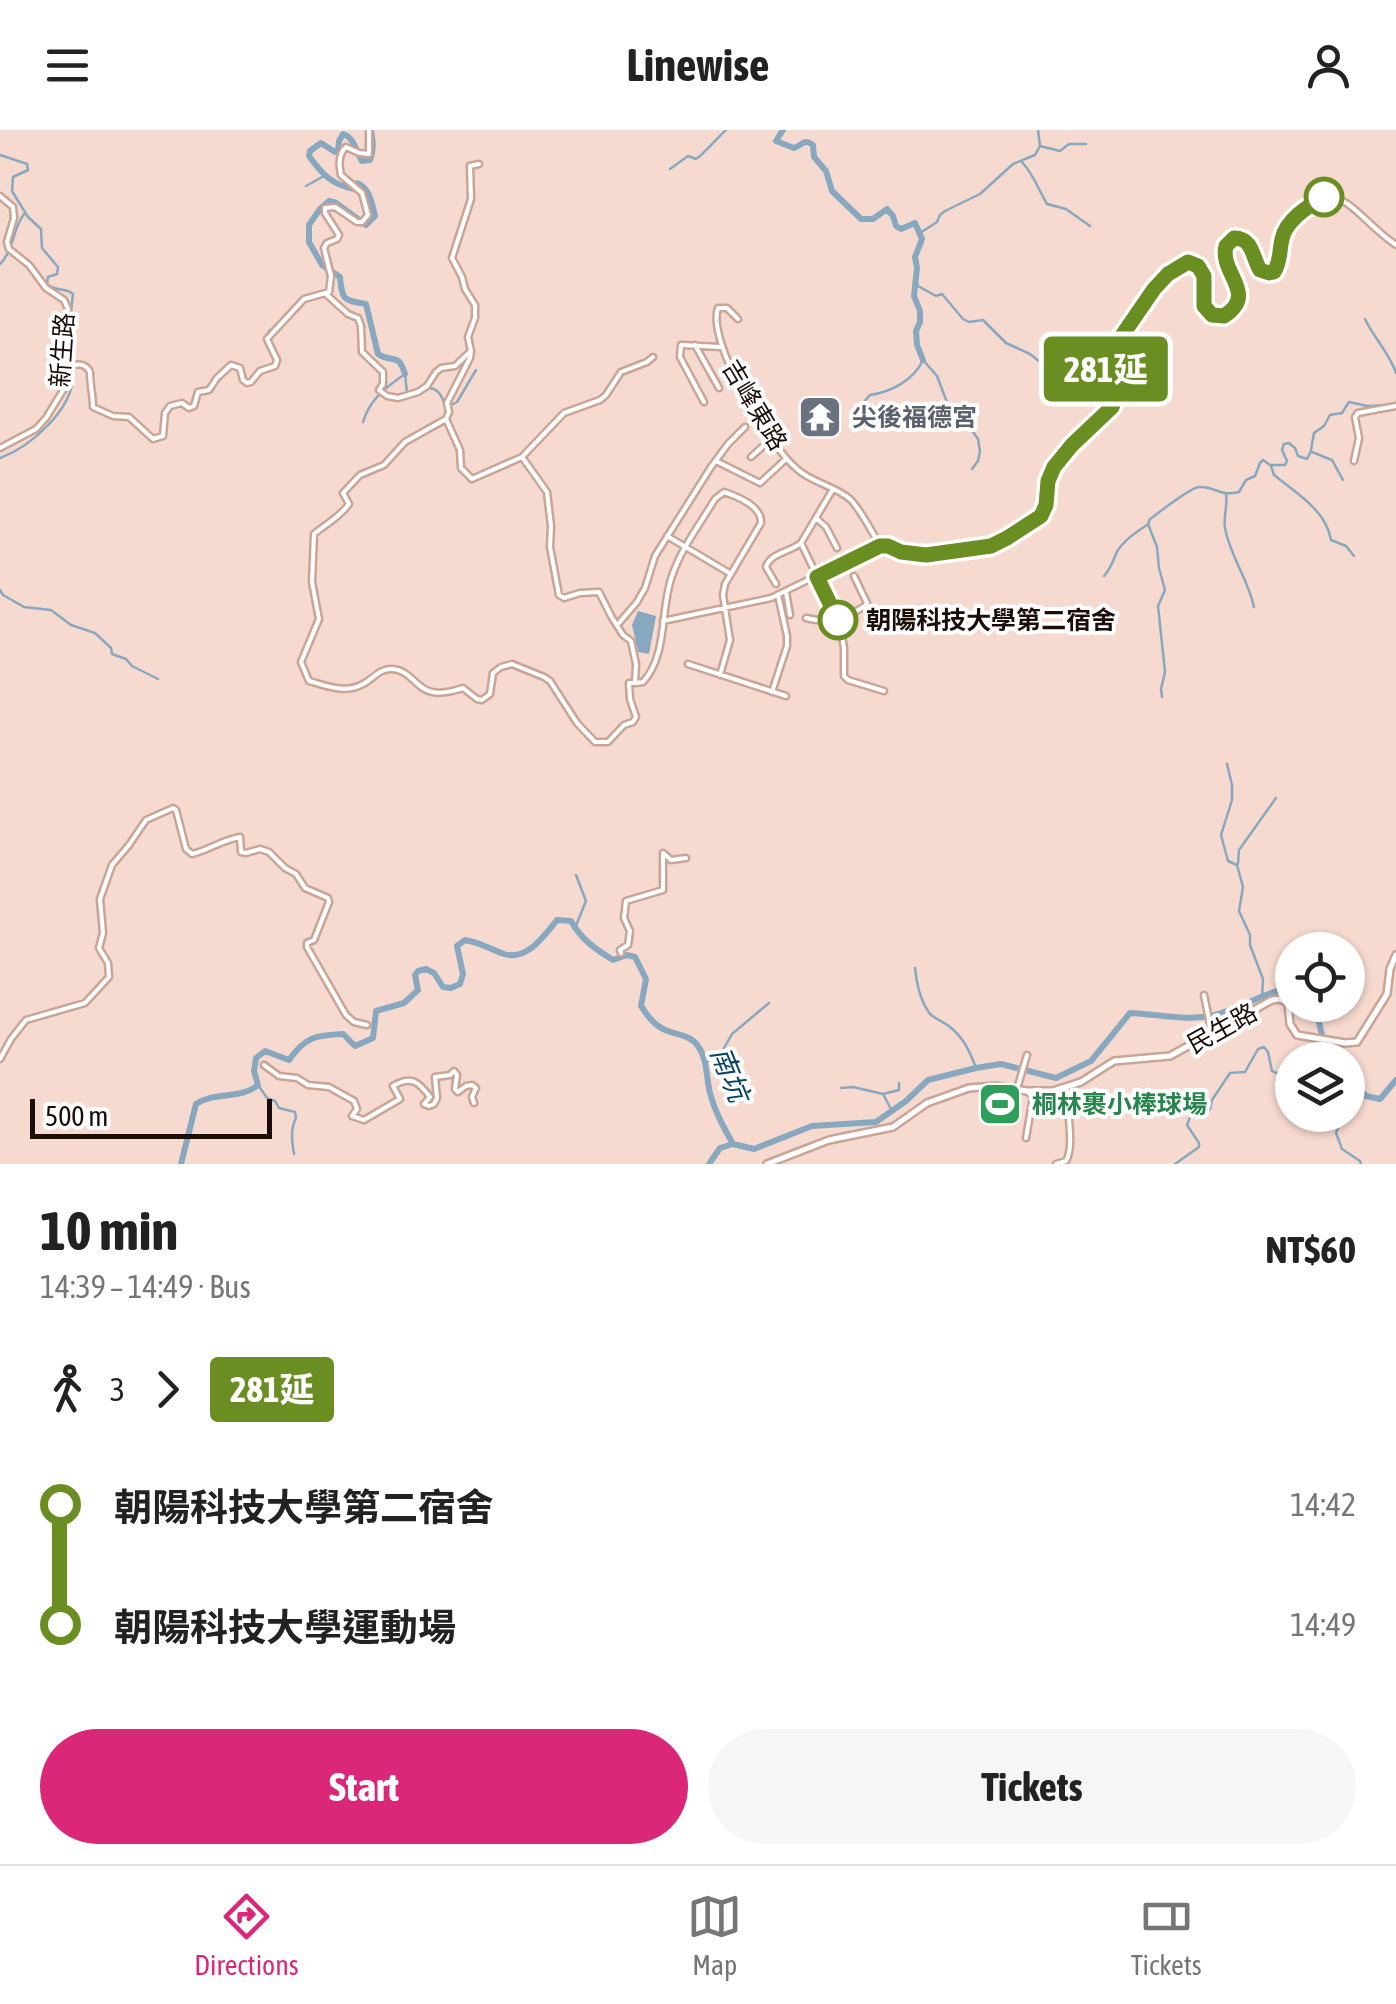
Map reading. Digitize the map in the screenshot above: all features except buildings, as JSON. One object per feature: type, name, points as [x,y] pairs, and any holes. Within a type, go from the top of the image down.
[{"type":"street","points":[[68,367],[80,364],[89,369],[95,409],[129,417],[153,439],[158,439],[163,436],[170,406],[194,406],[198,392],[209,390],[231,365],[240,368],[246,383],[260,371],[275,366],[277,360],[267,339],[270,333],[304,300],[330,292],[332,284],[324,248],[338,235],[325,208],[334,206],[357,222],[368,215],[362,193],[341,176],[339,163],[346,147],[370,154],[370,130]]},
{"type":"street","points":[[479,164],[470,166],[471,199],[452,258],[475,306],[468,338],[470,358],[446,419],[405,442],[384,465],[360,476],[343,493],[349,504],[338,518],[314,534],[312,582],[319,620],[301,662],[309,681],[339,689],[353,688],[383,670],[392,669],[409,674],[427,691],[463,688],[482,700],[490,694],[493,672],[517,665],[550,682],[576,723],[595,742],[608,742],[636,717],[629,683],[642,682],[654,665],[677,562],[715,499],[724,492],[758,511],[762,519],[723,590],[730,640],[720,675]]},
{"type":"street","name":"新生路","points":[[0,196],[14,207],[8,242],[11,251],[29,265],[49,292],[64,300],[68,309],[59,349],[68,367],[65,387],[46,418],[32,432],[0,448]]},
{"type":"street","points":[[663,621],[778,595],[880,546],[926,555],[1000,542],[1041,516],[1054,467],[1112,407],[1115,399],[1106,369],[1110,353],[1154,289],[1176,268],[1188,262],[1198,266],[1204,276],[1204,306],[1212,315],[1224,316],[1240,297],[1224,258],[1226,246],[1234,238],[1245,240],[1260,270],[1274,272],[1280,263],[1286,228],[1324,197],[1332,196],[1346,202],[1396,245]]},
{"type":"street","points":[[326,295],[358,318],[362,352],[384,372],[380,390],[383,394],[398,398],[426,388],[436,372],[455,366],[471,350]]},
{"type":"street","name":"吉峰東路","points":[[738,319],[727,308],[716,310],[723,354],[771,439],[799,472],[849,498],[880,546]]},
{"type":"street","points":[[704,402],[680,357],[681,345],[722,347]]},
{"type":"street","points":[[695,345],[719,388]]},
{"type":"street","points":[[446,419],[460,450],[461,468],[472,479],[522,457],[564,414],[600,400],[620,372],[653,358]]},
{"type":"street","points":[[1354,462],[1360,438],[1355,417],[1358,413],[1393,407]]},
{"type":"street","points":[[618,625],[645,588],[655,556],[667,536],[728,444],[745,428]]},
{"type":"street","points":[[751,458],[771,439]]},
{"type":"street","points":[[522,457],[546,492],[559,594],[564,598],[599,592],[632,645],[635,683]]},
{"type":"street","points":[[716,461],[760,483],[786,458]]},
{"type":"street","points":[[776,584],[766,562],[800,543],[833,489]]},
{"type":"street","points":[[816,518],[826,527],[837,548]]},
{"type":"street","points":[[667,536],[730,574]]},
{"type":"street","points":[[800,543],[838,620],[844,676],[884,691]]},
{"type":"street","points":[[806,618],[838,620],[867,604],[854,576]]},
{"type":"street","points":[[786,592],[790,615]]},
{"type":"street","points":[[772,692],[787,646],[778,595]]},
{"type":"street","points":[[688,664],[786,696]]},
{"type":"street","points":[[0,1059],[10,1039],[30,1018],[85,1003],[110,977],[100,948],[100,899],[105,883],[112,866],[146,820],[173,808],[180,833],[192,854],[240,837],[241,852],[269,852],[296,874],[305,888],[328,898],[330,902],[314,940],[307,944],[349,1020],[367,1025]]},
{"type":"street","points":[[621,953],[628,945],[630,930],[624,918],[626,900],[663,890],[663,852],[671,860],[686,858]]},
{"type":"street","name":"民生路","points":[[767,1164],[829,1140],[893,1126],[927,1103],[970,1088],[1018,1085],[1027,1091],[1045,1092],[1067,1088],[1114,1062],[1170,1056],[1211,1030],[1272,1000],[1288,1003],[1290,1024],[1300,1036],[1354,1043],[1360,1040],[1386,994],[1396,956]]},
{"type":"street","points":[[1204,997],[1211,1030]]},
{"type":"street","points":[[1018,1085],[1027,1056]]},
{"type":"street","points":[[264,1065],[279,1076],[329,1087],[354,1100],[358,1109],[352,1116],[364,1120],[400,1099],[393,1086],[399,1082],[418,1082],[430,1097],[424,1104],[434,1104],[435,1076],[454,1072],[454,1089],[458,1092],[466,1086],[476,1088],[474,1103]]},
{"type":"street","points":[[1027,1091],[1032,1097],[1068,1102],[1071,1149],[1066,1161],[1056,1164]]},
{"type":"street","points":[[1026,1138],[1032,1097]]},
{"type":"shaded area","points":[[0,130],[1396,130],[1396,1164],[0,1164]]},
{"type":"water","points":[[638,611],[656,616],[649,654],[638,652],[632,625]]},
{"type":"waterway","points":[[371,130],[370,160],[362,161],[353,142],[343,134],[338,151],[321,143],[309,156],[334,182],[354,189],[357,183],[361,185],[370,197],[375,216],[366,225],[329,201],[309,225],[309,242],[322,265],[340,277],[346,298],[366,304],[378,354],[397,360],[405,374]]},
{"type":"waterway","points":[[670,169],[688,156],[699,157],[726,130]]},
{"type":"waterway","points":[[783,130],[776,141],[794,148],[805,142],[813,145],[814,157],[826,171],[832,191],[861,219],[873,219],[887,209],[901,229],[915,223],[922,239],[915,257],[914,296],[920,311],[916,331],[923,360]]},
{"type":"waterway","points":[[920,233],[945,211],[980,194],[1013,164],[1035,155],[1040,146],[1038,130]]},
{"type":"waterway","points":[[1040,146],[1060,151],[1069,144],[1086,144]]},
{"type":"waterway","points":[[0,155],[27,164],[28,170],[13,177],[12,191],[28,217],[41,229],[42,248],[58,267],[47,284],[73,294],[63,344],[73,375],[66,401],[48,426],[0,458]]},
{"type":"waterway","points":[[1022,162],[1047,204],[1066,209],[1090,226]]},
{"type":"waterway","points":[[306,186],[324,176]]},
{"type":"waterway","points":[[0,264],[25,213]]},
{"type":"waterway","points":[[326,270],[329,282]]},
{"type":"waterway","points":[[916,280],[918,286],[936,296],[942,294],[963,319],[983,320],[1006,343],[1030,354],[1051,371]]},
{"type":"waterway","points":[[1365,319],[1396,373]]},
{"type":"waterway","points":[[269,331],[280,323]]},
{"type":"waterway","points":[[859,415],[870,395],[901,384],[923,360],[937,376],[948,405],[959,412],[978,439],[980,451],[972,469]]},
{"type":"waterway","points":[[363,422],[379,395],[405,374],[407,393],[425,388],[435,390],[447,407],[457,402],[476,370]]},
{"type":"waterway","points":[[1311,450],[1314,433],[1330,415],[1342,413],[1349,402],[1396,408]]},
{"type":"waterway","points":[[1162,697],[1165,672],[1158,606],[1165,590],[1150,519],[1194,488],[1239,492],[1246,480],[1255,476],[1263,460],[1270,465],[1285,465],[1284,444],[1289,443],[1298,456],[1307,459],[1311,451]]},
{"type":"waterway","points":[[1312,452],[1332,460],[1343,480]]},
{"type":"waterway","points":[[1271,466],[1274,475],[1317,511],[1331,540],[1346,546],[1354,556]]},
{"type":"waterway","points":[[1226,494],[1227,538],[1254,607]]},
{"type":"waterway","points":[[1104,576],[1121,545],[1147,525]]},
{"type":"waterway","points":[[0,590],[24,607],[51,610],[71,625],[95,633],[112,654],[158,679]]},
{"type":"waterway","points":[[1227,764],[1232,800],[1221,835],[1228,861],[1237,865],[1243,887],[1239,911],[1263,979],[1262,998]]},
{"type":"waterway","points":[[1238,864],[1239,850],[1276,798]]},
{"type":"waterway","points":[[575,928],[586,901],[576,875]]},
{"type":"waterway","name":"南坑","points":[[181,1164],[196,1104],[258,1085],[256,1058],[265,1051],[289,1060],[300,1046],[318,1037],[343,1034],[355,1046],[373,1038],[376,1011],[404,1003],[418,990],[418,971],[434,973],[443,987],[460,984],[463,974],[457,946],[465,940],[504,954],[520,954],[534,946],[557,920],[571,921],[589,943],[613,960],[627,955],[635,957],[646,979],[641,1006],[659,1027],[687,1037],[698,1046],[714,1107],[733,1144]]},
{"type":"waterway","points":[[915,968],[927,1009],[959,1036],[976,1068]]},
{"type":"waterway","points":[[709,1164],[720,1148],[733,1144],[754,1149],[812,1126],[876,1122],[928,1080],[976,1068],[1001,1064],[1056,1078],[1091,1061],[1130,1013],[1180,1018],[1210,1016],[1275,992]]},
{"type":"waterway","points":[[705,1062],[720,1055],[732,1034],[769,1003]]},
{"type":"waterway","points":[[1319,1022],[1325,1042]]},
{"type":"waterway","points":[[1175,1164],[1199,1147],[1187,1125],[1190,1117],[1204,1116],[1230,1073],[1245,1072],[1258,1049],[1264,1047],[1275,1072]]},
{"type":"waterway","points":[[1365,1095],[1380,1099],[1396,1080]]},
{"type":"waterway","points":[[883,1094],[899,1090],[899,1083]]},
{"type":"waterway","points":[[258,1085],[279,1108],[295,1112],[294,1154]]},
{"type":"waterway","points":[[841,1088],[883,1094],[892,1111]]},
{"type":"waterway","points":[[1336,1132],[1342,1149],[1361,1164]]},
{"type":"bus line","name":"281延","points":[[838,620],[817,577],[880,546],[926,555],[991,546],[1041,516],[1054,467],[1112,407],[1115,399],[1106,369],[1110,353],[1168,274],[1188,262],[1194,263],[1204,276],[1207,312],[1224,316],[1240,297],[1224,258],[1230,241],[1245,240],[1260,270],[1274,272],[1280,263],[1286,228],[1324,197]]},
{"type":"place","name":"尖後福德宮","points":[[820,417]]},
{"type":"place","name":"朝陽科技大學第二宿舍","points":[[838,620]]},
{"type":"place","name":"桐林裹小棒球場","points":[[1000,1104]]}]
